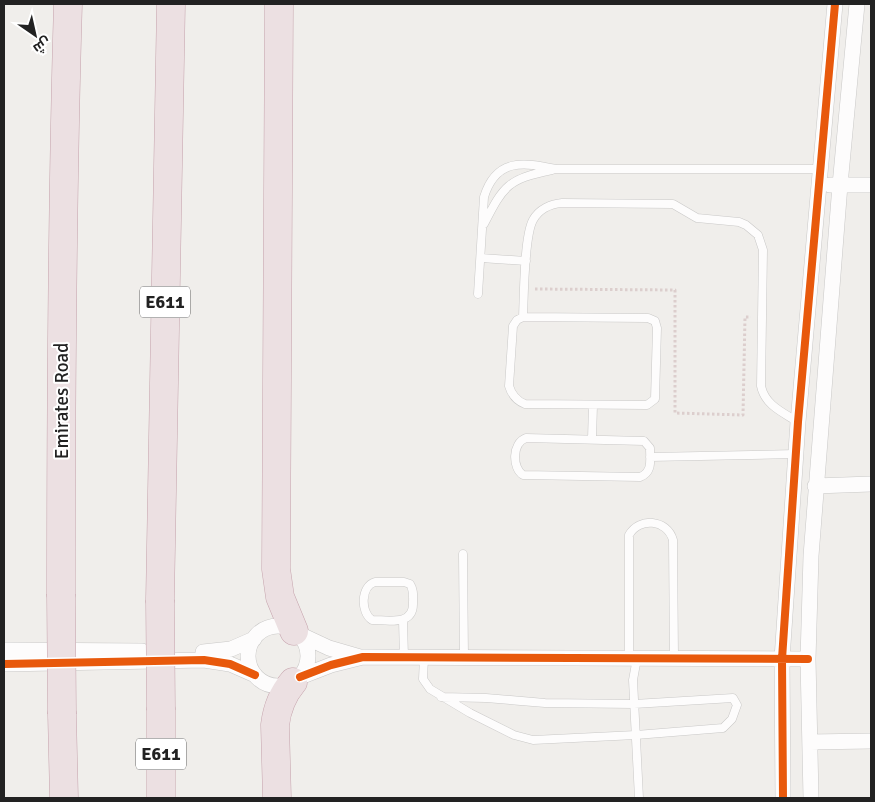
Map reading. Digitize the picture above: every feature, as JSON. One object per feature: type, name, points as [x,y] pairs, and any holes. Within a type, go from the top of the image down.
[{"type":"highway","name":"Emirates Road","points":[[64,798],[61,594],[62,306],[68,4]]},
{"type":"highway","points":[[279,4],[276,568],[280,597],[296,632]]},
{"type":"highway","name":"E611","points":[[161,798],[160,600],[174,11]]},
{"type":"highway","points":[[277,798],[276,713],[280,702],[296,680]]},
{"type":"street","points":[[782,798],[782,659],[798,422],[834,4]]},
{"type":"street","points":[[810,798],[809,590],[815,486],[857,4]]},
{"type":"street","points":[[819,186],[871,185]]},
{"type":"street","points":[[796,454],[818,453]]},
{"type":"street","points":[[815,486],[871,484]]},
{"type":"street","points":[[255,675],[248,657],[254,639],[260,632],[277,626],[286,627],[329,648],[363,657],[808,659]]},
{"type":"street","points":[[296,632],[304,640],[308,650],[308,660],[305,669],[296,680]]},
{"type":"street","points":[[4,650],[218,652],[237,647],[254,639]]},
{"type":"street","points":[[4,664],[204,660],[230,664],[277,686],[331,665],[363,657]]},
{"type":"street","points":[[810,742],[871,740]]},
{"type":"lane","points":[[478,294],[486,189],[497,175],[520,164],[556,169],[820,169]]},
{"type":"lane","points":[[483,226],[506,186],[522,176],[556,169]]},
{"type":"lane","points":[[523,317],[530,227],[538,214],[549,206],[562,202],[673,204],[697,218],[738,222],[746,225],[758,235],[763,250],[762,392],[769,404],[798,422]]},
{"type":"lane","points":[[481,258],[526,261]]},
{"type":"lane","points":[[523,317],[648,318],[655,321],[658,328],[656,399],[647,405],[593,405],[525,404],[516,400],[510,386],[513,326],[517,320],[523,317]]},
{"type":"lane","points":[[592,439],[593,405]]},
{"type":"lane","points":[[523,439],[592,439],[644,441],[650,448],[649,471],[640,476],[523,475],[517,469],[516,446],[523,439]]},
{"type":"lane","points":[[650,457],[796,454]]},
{"type":"lane","points":[[639,798],[633,680],[629,535],[632,530],[641,524],[660,524],[669,530],[673,540],[674,658]]},
{"type":"lane","points":[[463,554],[464,658]]},
{"type":"lane","points":[[375,582],[404,582],[410,584],[413,590],[413,611],[410,617],[403,620],[369,619],[365,611],[365,590],[369,585],[375,582]]},
{"type":"lane","points":[[403,620],[404,658]]},
{"type":"lane","points":[[424,658],[423,679],[430,689],[441,697],[514,735],[533,740],[636,735],[723,728],[732,719],[737,705],[733,698],[634,704],[546,703],[486,698],[441,697]]},
{"type":"path","points":[[525,289],[675,290],[675,413],[743,415],[745,317],[762,316]]},
{"type":"cycle path","points":[[783,798],[782,659],[798,422],[835,4]]},
{"type":"cycle path","points":[[300,677],[331,665],[363,657],[808,659]]},
{"type":"cycle path","points":[[4,664],[204,660],[230,664],[255,675]]}]
